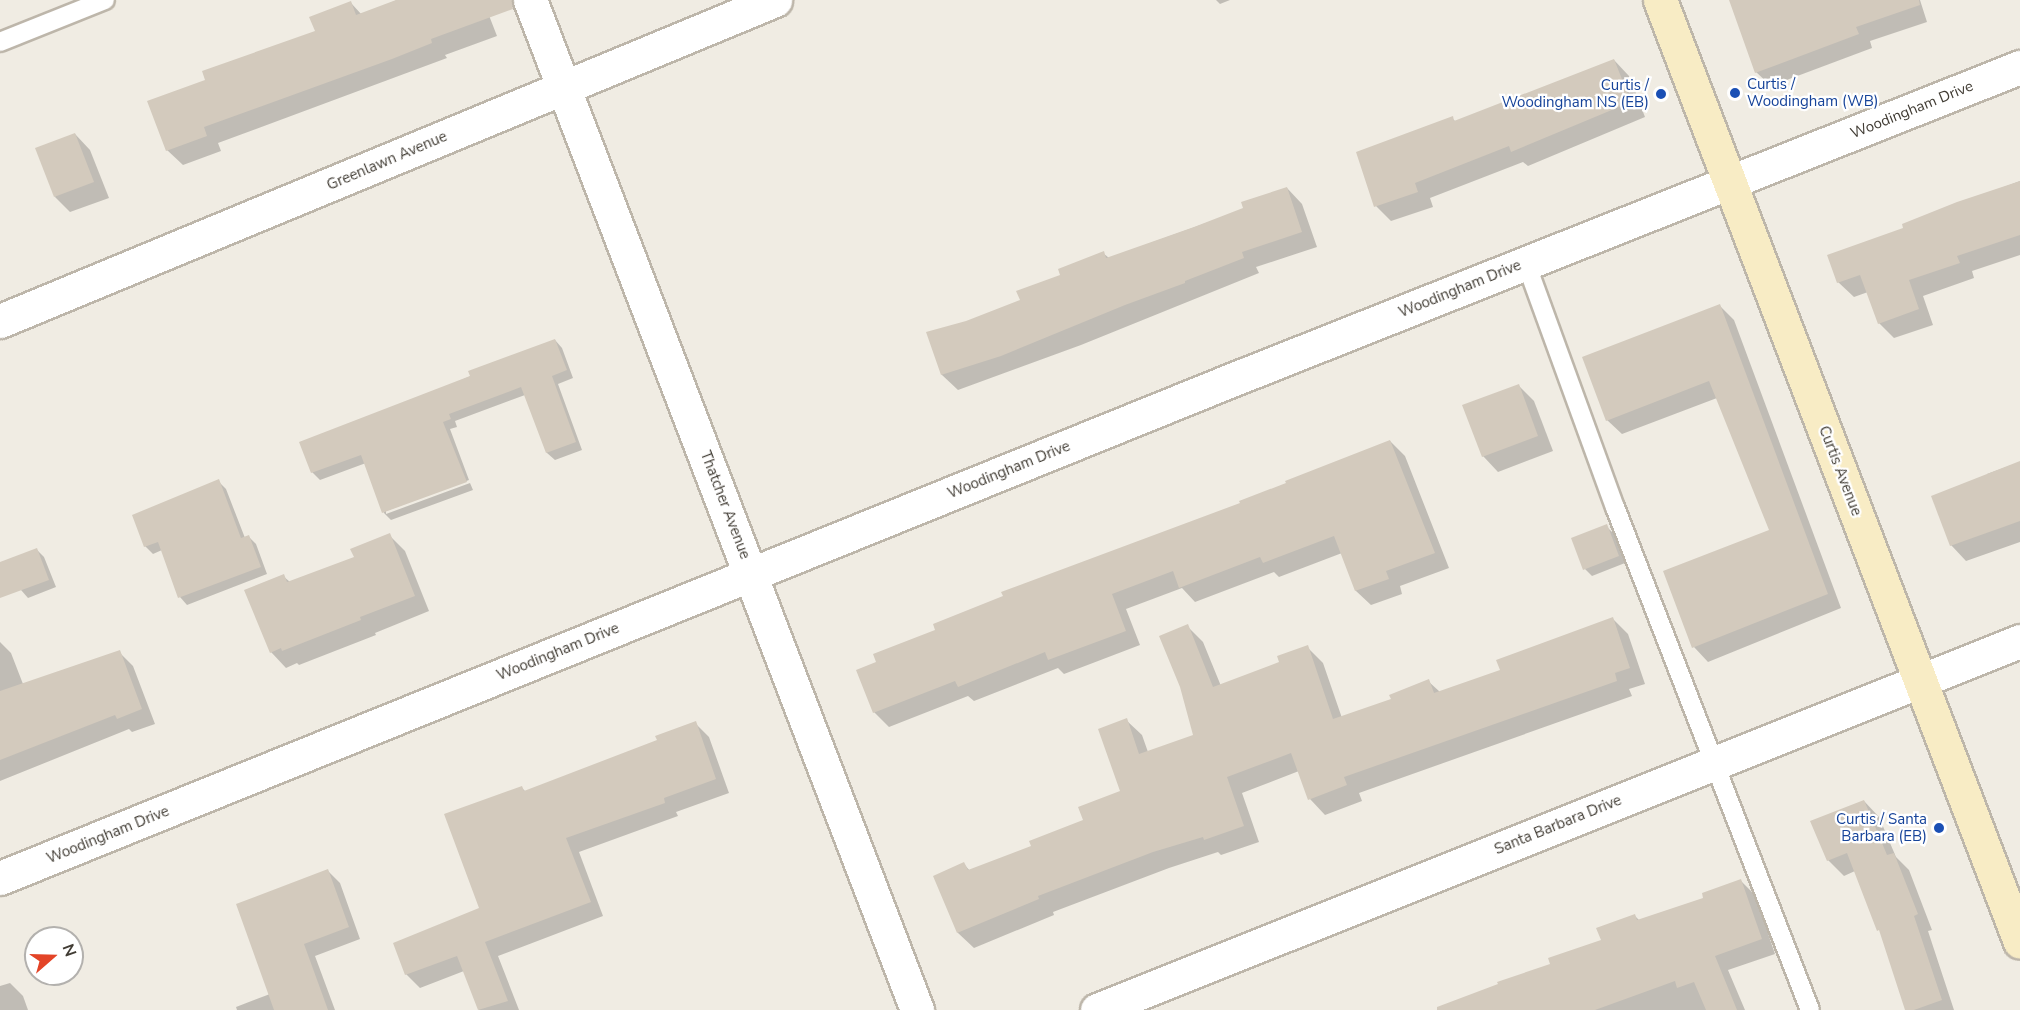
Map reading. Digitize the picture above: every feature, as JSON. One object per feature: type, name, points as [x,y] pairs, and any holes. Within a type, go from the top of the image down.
[{"type":"street","name":"Thatcher Avenue","points":[[530,0],[917,1010]]},
{"type":"street","name":"Greenlawn Avenue","points":[[0,321],[775,0]]},
{"type":"street","name":"Curtis Avenue","points":[[1660,0],[2020,942]]},
{"type":"street","name":"Woodingham Drive","points":[[0,878],[751,574],[2020,67]]},
{"type":"street","name":"Santa Barbara Drive","points":[[1097,1010],[2020,641]]},
{"type":"lane","points":[[0,42],[105,0]]},
{"type":"lane","points":[[1526,263],[1615,507],[1810,1010]]},
{"type":"building","points":[[396,0],[512,0],[513,9],[431,39],[432,43],[392,59],[204,127],[207,136],[166,151],[147,101],[205,80],[202,71],[315,31],[309,17],[351,1],[356,15]]},
{"type":"building","points":[[1729,0],[1919,0],[1920,5],[1856,27],[1859,34],[1755,73]]},
{"type":"building","points":[[1614,59],[1631,102],[1511,152],[1509,146],[1415,183],[1418,192],[1374,207],[1356,152],[1453,116],[1454,121]]},
{"type":"building","points":[[75,133],[94,182],[54,197],[35,148]]},
{"type":"building","points":[[2020,181],[2020,235],[1957,256],[1960,263],[1909,280],[1919,309],[1878,324],[1860,275],[1837,283],[1827,255],[1903,228],[1902,224],[1957,202]]},
{"type":"building","points":[[1287,187],[1302,232],[1242,252],[1244,258],[1001,356],[941,375],[926,332],[966,321],[1020,300],[1016,291],[1060,275],[1058,269],[1104,251],[1106,258],[1194,227],[1243,208],[1241,202]]},
{"type":"building","points":[[1720,304],[1828,594],[1692,648],[1663,571],[1769,530],[1709,381],[1606,421],[1582,357]]},
{"type":"building","points":[[555,339],[567,370],[552,376],[576,442],[546,453],[521,387],[449,414],[451,419],[443,422],[467,482],[382,513],[361,455],[311,473],[299,442],[470,376],[468,371]]},
{"type":"building","points":[[1519,384],[1538,436],[1482,457],[1462,405]]},
{"type":"building","points":[[1390,440],[1435,553],[1386,571],[1389,579],[1355,591],[1334,536],[1263,563],[1260,557],[1179,588],[1173,571],[1112,594],[1126,631],[1048,660],[1045,652],[958,687],[955,681],[873,713],[856,670],[876,662],[873,654],[935,630],[933,624],[1003,596],[1001,592],[1240,503],[1239,501],[1286,483],[1285,481]]},
{"type":"building","points":[[2020,461],[2020,521],[1950,546],[1931,496]]},
{"type":"building","points":[[219,479],[241,538],[249,535],[261,567],[178,598],[158,542],[144,547],[132,515]]},
{"type":"building","points":[[1607,524],[1619,556],[1583,570],[1571,538]]},
{"type":"building","points":[[390,533],[415,596],[360,617],[361,620],[282,651],[281,648],[270,653],[244,590],[284,574],[287,582],[354,557],[350,549]]},
{"type":"building","points":[[37,548],[49,580],[0,598],[0,562]]},
{"type":"building","points":[[1613,617],[1630,668],[1615,673],[1617,681],[1344,777],[1347,785],[1308,800],[1291,753],[1227,777],[1244,826],[1204,840],[1203,837],[1153,852],[1038,896],[1039,899],[957,933],[933,876],[964,862],[968,870],[1031,846],[1029,841],[1083,820],[1078,807],[1120,791],[1098,729],[1127,718],[1139,754],[1193,735],[1180,687],[1159,636],[1188,624],[1213,687],[1279,662],[1277,656],[1308,645],[1333,719],[1391,699],[1389,695],[1429,679],[1434,693],[1500,670],[1496,660]]},
{"type":"building","points":[[120,650],[142,709],[117,719],[115,715],[0,760],[0,691]]},
{"type":"building","points":[[696,721],[716,779],[664,798],[665,803],[566,838],[591,902],[485,942],[508,1001],[478,1010],[457,956],[405,975],[393,943],[479,908],[444,814],[522,786],[524,791],[657,740],[655,736]]},
{"type":"building","points":[[1864,800],[1887,855],[1894,853],[1918,914],[1914,916],[1942,1000],[1914,1010],[1905,1010],[1879,930],[1877,931],[1847,853],[1827,861],[1810,821]]},
{"type":"building","points":[[328,869],[349,927],[304,944],[328,1010],[274,1010],[236,904]]},
{"type":"building","points":[[1741,879],[1762,939],[1715,956],[1737,1010],[1706,1010],[1694,982],[1677,988],[1675,981],[1595,1010],[1437,1010],[1437,1007],[1498,984],[1497,982],[1550,964],[1548,958],[1601,940],[1596,928],[1635,914],[1637,920],[1703,898],[1702,893]]},
{"type":"place","name":"Curtis / Woodingham (WB)","points":[[1735,93]]},
{"type":"place","name":"Curtis / Woodingham NS (EB)","points":[[1661,94]]},
{"type":"place","name":"Curtis / Santa Barbara (EB)","points":[[1939,828]]}]
